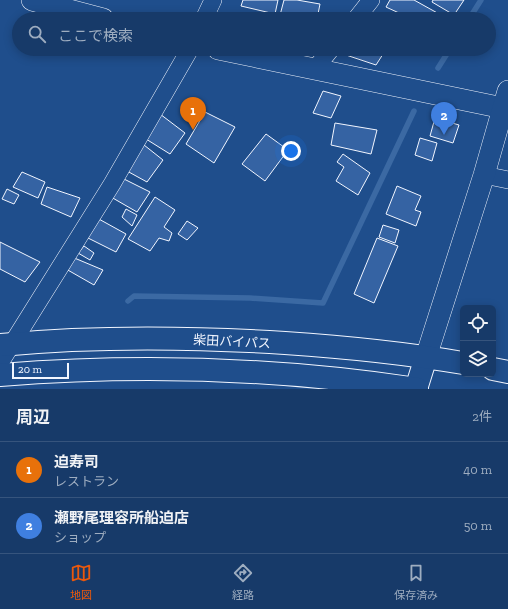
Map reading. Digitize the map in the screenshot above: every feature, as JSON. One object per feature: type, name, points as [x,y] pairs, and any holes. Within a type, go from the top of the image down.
[{"type":"main road","name":"柴田バイパス","points":[[6,344],[87,338],[216,338],[340,347],[460,363]]},
{"type":"main road","points":[[0,375],[124,369],[195,369],[340,379],[416,389],[426,357]]},
{"type":"main road","points":[[496,370],[508,372]]},
{"type":"street","points":[[34,0],[78,12]]},
{"type":"street","points":[[207,12],[213,0]]},
{"type":"street","points":[[362,12],[371,0]]},
{"type":"street","points":[[0,363],[6,344],[112,184],[186,56]]},
{"type":"street","points":[[250,56],[314,70],[505,100],[484,175],[426,357]]},
{"type":"street","points":[[314,70],[325,56]]},
{"type":"street","points":[[484,175],[508,180]]},
{"type":"building","points":[[243,0],[278,0],[275,12],[266,12],[241,6]]},
{"type":"building","points":[[284,0],[297,0],[320,4],[318,12],[281,12]]},
{"type":"building","points":[[390,0],[414,0],[436,12],[397,12],[386,7]]},
{"type":"building","points":[[433,0],[464,0],[456,12],[449,12],[432,2]]},
{"type":"building","points":[[349,56],[382,56],[376,65]]},
{"type":"building","points":[[323,91],[341,96],[331,118],[313,113]]},
{"type":"building","points":[[205,112],[235,127],[214,163],[186,144]]},
{"type":"building","points":[[160,114],[185,133],[170,154],[146,139]]},
{"type":"building","points":[[435,118],[459,125],[453,143],[430,136]]},
{"type":"building","points":[[335,123],[377,130],[371,154],[331,145]]},
{"type":"building","points":[[266,134],[288,150],[265,181],[242,164]]},
{"type":"building","points":[[420,138],[437,143],[432,161],[415,155]]},
{"type":"building","points":[[144,145],[163,160],[147,182],[127,171]]},
{"type":"building","points":[[343,154],[370,173],[358,195],[336,181],[344,167],[337,162]]},
{"type":"building","points":[[22,172],[45,182],[38,198],[13,187]]},
{"type":"building","points":[[122,178],[150,192],[137,212],[111,197]]},
{"type":"building","points":[[397,186],[421,196],[415,210],[421,212],[416,226],[386,214]]},
{"type":"building","points":[[47,187],[80,198],[71,217],[41,204]]},
{"type":"building","points":[[7,189],[19,195],[14,204],[2,199]]},
{"type":"building","points":[[155,197],[175,210],[164,227],[172,233],[169,241],[159,238],[150,251],[128,239]]},
{"type":"building","points":[[126,209],[137,215],[132,226],[122,217]]},
{"type":"building","points":[[97,218],[126,234],[116,252],[86,237]]},
{"type":"building","points":[[187,221],[198,228],[187,240],[178,234]]},
{"type":"building","points":[[383,225],[399,230],[395,243],[379,237]]},
{"type":"building","points":[[377,238],[398,246],[374,303],[354,294]]},
{"type":"building","points":[[0,242],[40,262],[25,282],[0,269]]},
{"type":"building","points":[[84,246],[94,253],[90,260],[78,253]]},
{"type":"building","points":[[72,257],[103,270],[94,285],[66,269]]},
{"type":"waterway","points":[[473,12],[481,0]]},
{"type":"waterway","points":[[438,68],[446,56]]},
{"type":"waterway","points":[[128,301],[134,296],[250,298],[323,303],[414,111]]},
{"type":"place","name":"迫寿司","points":[[193,130]]},
{"type":"place","name":"瀬野尾理容所船迫店","points":[[444,135]]}]
